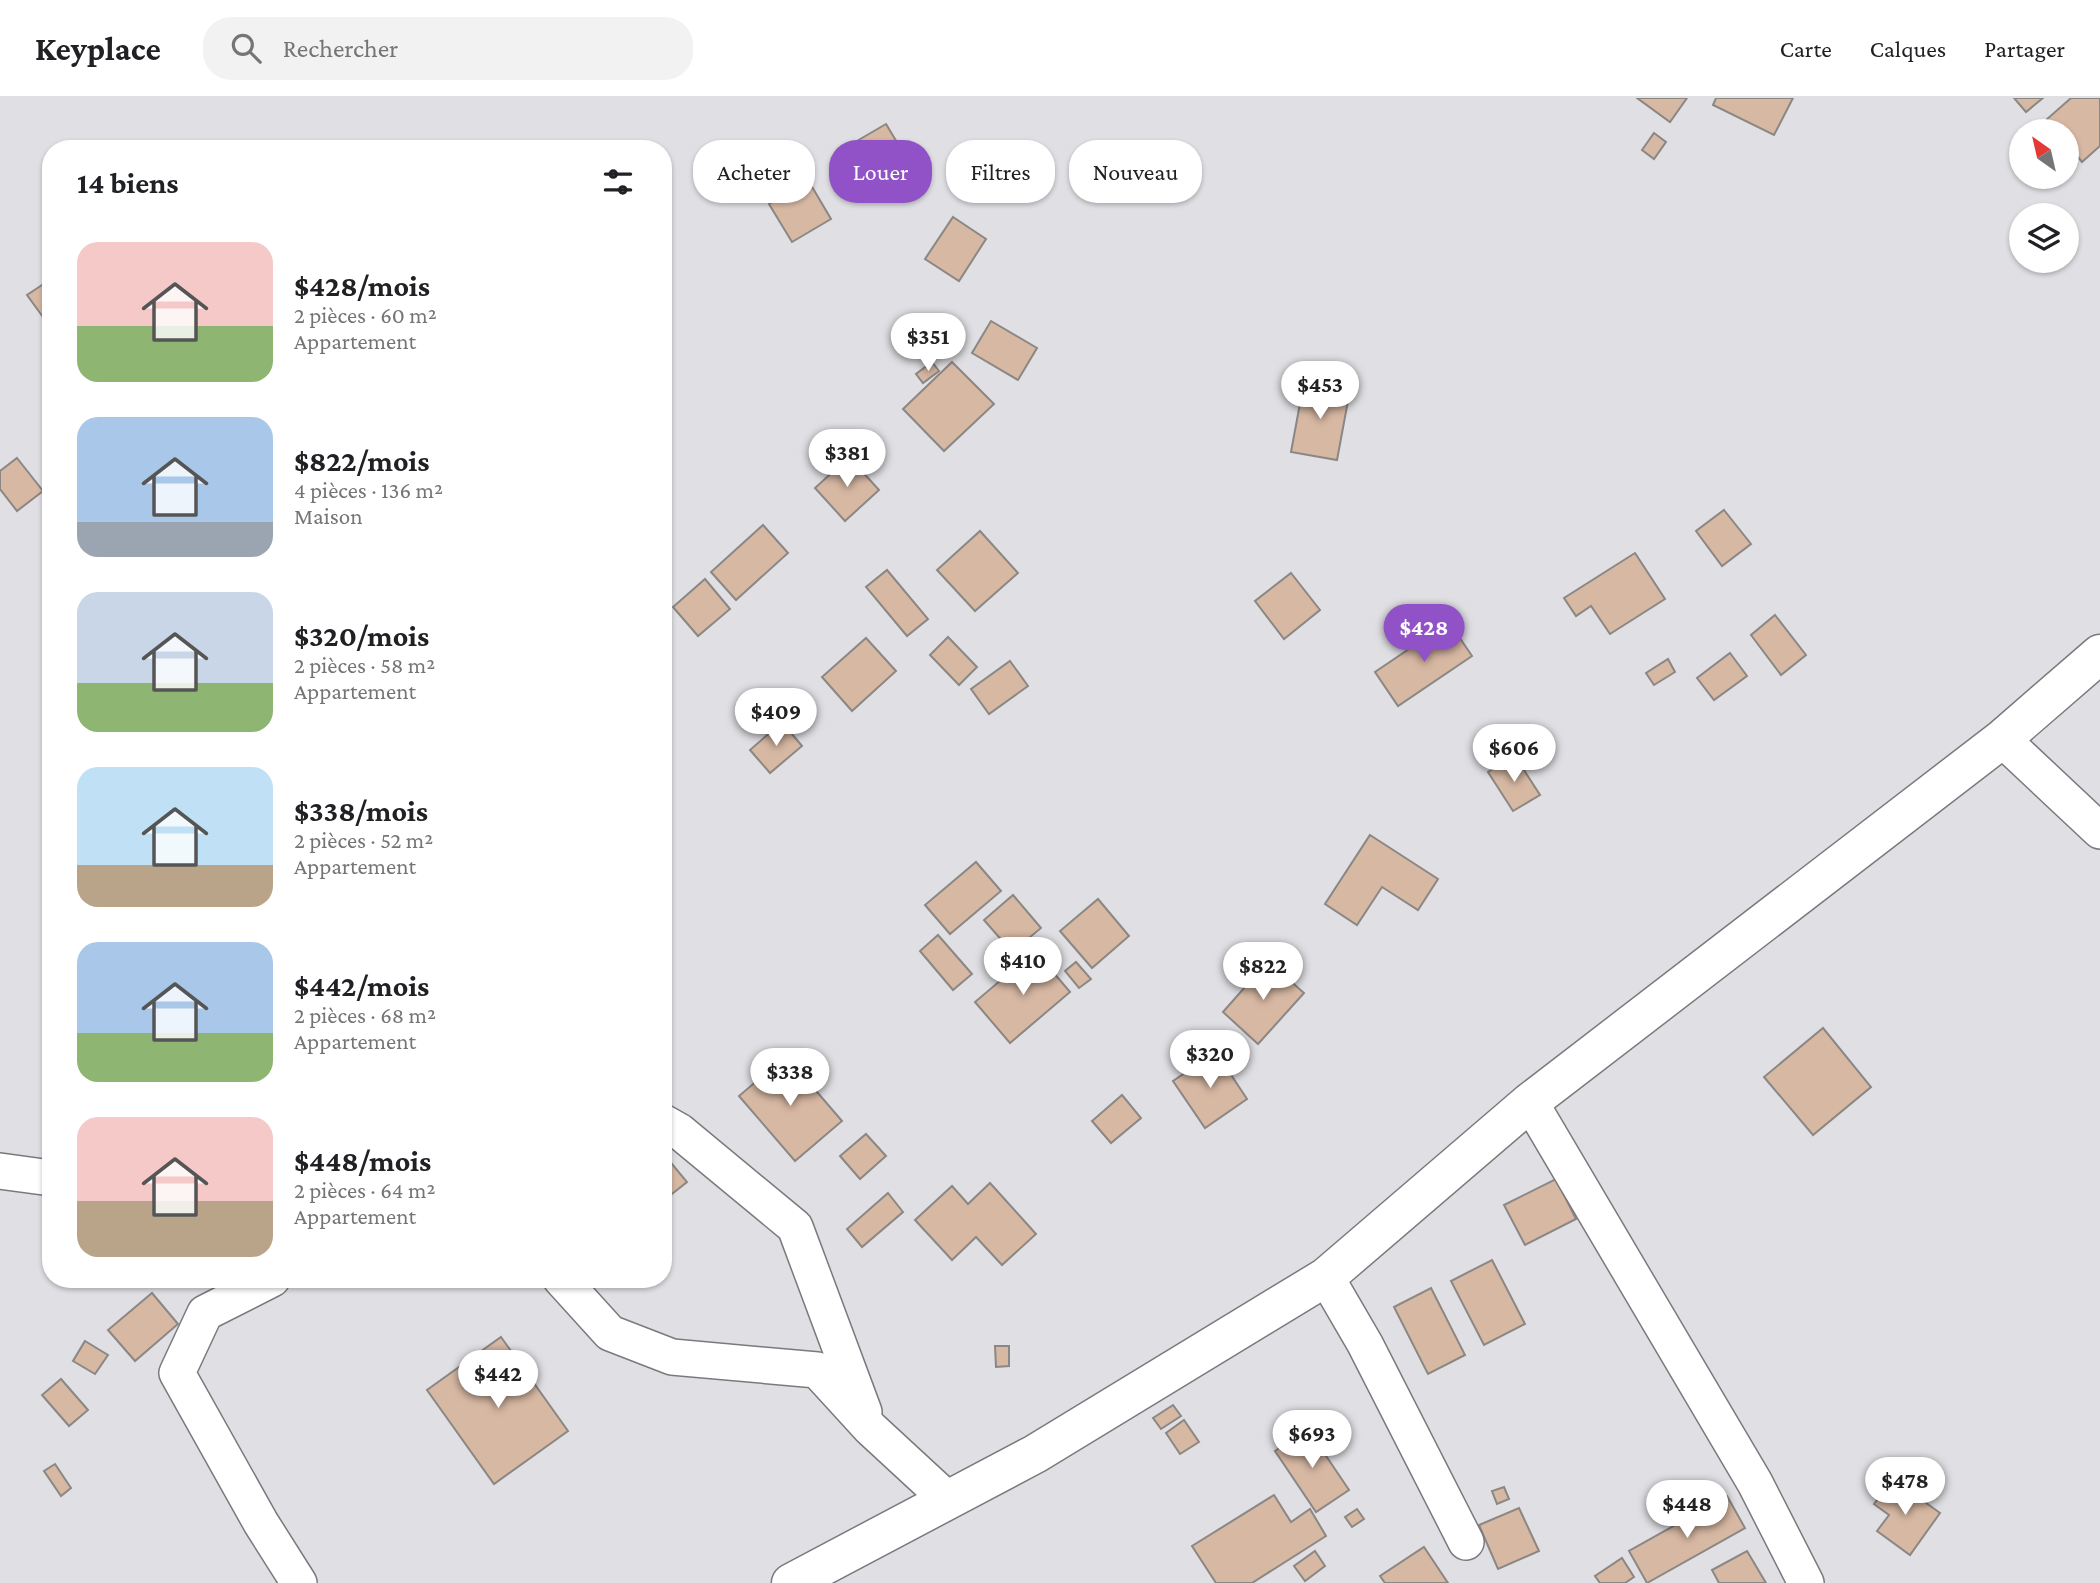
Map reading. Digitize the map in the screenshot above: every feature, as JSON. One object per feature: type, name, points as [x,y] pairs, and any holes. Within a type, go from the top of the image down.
[{"type":"main road","points":[[791,1583],[1035,1454],[1326,1277],[1530,1102],[2002,739],[2100,654]]},
{"type":"street","points":[[2002,739],[2100,831]]},
{"type":"street","points":[[1530,1102],[1755,1483],[1806,1583]]},
{"type":"street","points":[[672,1126],[795,1227],[870,1428]]},
{"type":"street","points":[[0,1171],[42,1177]]},
{"type":"street","points":[[1326,1277],[1365,1344],[1466,1542]]},
{"type":"street","points":[[254,1288],[205,1313],[177,1373],[261,1523],[299,1583]]},
{"type":"street","points":[[569,1288],[610,1333],[672,1357],[817,1370],[870,1428],[948,1500]]},
{"type":"building","points":[[1637,98],[1687,98],[1670,122]]},
{"type":"building","points":[[1716,98],[1793,98],[1774,135],[1713,105]]},
{"type":"building","points":[[2014,98],[2043,98],[2026,112]]},
{"type":"building","points":[[2071,98],[2100,98],[2100,146],[2082,162],[2079,158],[2079,119],[2047,119]]},
{"type":"building","points":[[886,124],[896,140],[859,140]]},
{"type":"building","points":[[1654,133],[1666,142],[1654,159],[1642,150]]},
{"type":"building","points":[[815,192],[831,219],[792,242],[769,204],[815,203]]},
{"type":"building","points":[[953,217],[986,239],[959,281],[925,259]]},
{"type":"building","points":[[42,285],[42,316],[27,295]]},
{"type":"building","points":[[991,321],[1037,348],[1018,380],[972,353]]},
{"type":"building","points":[[932,362],[939,371],[923,383],[916,374]]},
{"type":"building","points":[[952,362],[994,404],[944,451],[903,409]]},
{"type":"building","points":[[1304,382],[1350,390],[1337,460],[1291,452]]},
{"type":"building","points":[[849,457],[879,490],[845,521],[815,488]]},
{"type":"building","points":[[17,458],[42,492],[17,511],[0,489],[0,471]]},
{"type":"building","points":[[1724,510],[1751,544],[1722,566],[1696,531]]},
{"type":"building","points":[[763,525],[788,553],[736,600],[711,572]]},
{"type":"building","points":[[980,531],[1018,573],[975,611],[937,570]]},
{"type":"building","points":[[1635,553],[1665,599],[1610,634],[1591,606],[1576,616],[1564,598]]},
{"type":"building","points":[[887,570],[928,619],[907,636],[866,587]]},
{"type":"building","points":[[1291,573],[1320,610],[1284,639],[1255,601]]},
{"type":"building","points":[[705,579],[730,609],[698,636],[673,607]]},
{"type":"building","points":[[1775,615],[1806,655],[1781,675],[1751,635]]},
{"type":"building","points":[[1449,622],[1472,656],[1398,706],[1375,672]]},
{"type":"building","points":[[948,637],[977,667],[959,685],[930,655]]},
{"type":"building","points":[[866,638],[896,671],[852,711],[822,677]]},
{"type":"building","points":[[1730,653],[1747,676],[1714,700],[1697,678]]},
{"type":"building","points":[[1668,659],[1675,672],[1654,685],[1646,673]]},
{"type":"building","points":[[1010,661],[1028,686],[989,714],[971,689]]},
{"type":"building","points":[[782,722],[802,746],[770,773],[750,750]]},
{"type":"building","points":[[1515,756],[1540,795],[1513,811],[1488,772]]},
{"type":"building","points":[[1370,835],[1438,879],[1418,910],[1382,887],[1357,925],[1325,904]]},
{"type":"building","points":[[976,862],[1001,891],[950,934],[925,905]]},
{"type":"building","points":[[1013,895],[1041,928],[1012,952],[984,920]]},
{"type":"building","points":[[1098,899],[1129,936],[1092,968],[1060,931]]},
{"type":"building","points":[[938,935],[972,974],[953,990],[920,951]]},
{"type":"building","points":[[1035,951],[1070,992],[1010,1043],[975,1002]]},
{"type":"building","points":[[1268,961],[1304,993],[1258,1044],[1223,1012]]},
{"type":"building","points":[[1076,962],[1091,979],[1079,988],[1065,971]]},
{"type":"building","points":[[1823,1028],[1871,1087],[1813,1135],[1764,1077]]},
{"type":"building","points":[[1216,1052],[1247,1099],[1205,1128],[1173,1081]]},
{"type":"building","points":[[786,1056],[842,1121],[795,1161],[739,1096]]},
{"type":"building","points":[[1122,1095],[1141,1118],[1111,1143],[1092,1121]]},
{"type":"building","points":[[866,1134],[886,1156],[860,1179],[840,1156]]},
{"type":"building","points":[[672,1164],[687,1182],[672,1194]]},
{"type":"building","points":[[1556,1179],[1576,1219],[1525,1245],[1504,1205]]},
{"type":"building","points":[[990,1183],[1036,1234],[1002,1265],[976,1237],[952,1260],[915,1220],[952,1186],[968,1204]]},
{"type":"building","points":[[888,1193],[903,1212],[862,1247],[847,1229]]},
{"type":"building","points":[[1492,1260],[1525,1324],[1484,1345],[1451,1281]]},
{"type":"building","points":[[1431,1288],[1465,1355],[1428,1374],[1394,1307]]},
{"type":"building","points":[[152,1293],[178,1324],[135,1361],[108,1330]]},
{"type":"building","points":[[501,1337],[568,1431],[494,1484],[427,1390]]},
{"type":"building","points":[[85,1341],[108,1355],[95,1374],[73,1361]]},
{"type":"building","points":[[995,1346],[1009,1346],[1009,1366],[996,1367]]},
{"type":"building","points":[[61,1379],[88,1410],[69,1426],[42,1395]]},
{"type":"building","points":[[1173,1405],[1181,1416],[1161,1429],[1153,1418]]},
{"type":"building","points":[[1184,1420],[1199,1442],[1180,1454],[1166,1433]]},
{"type":"building","points":[[1308,1429],[1349,1490],[1316,1512],[1275,1451]]},
{"type":"building","points":[[55,1464],[71,1488],[61,1496],[44,1471]]},
{"type":"building","points":[[1893,1479],[1940,1513],[1910,1555],[1877,1531],[1889,1515],[1874,1504]]},
{"type":"building","points":[[1504,1487],[1509,1499],[1497,1504],[1492,1491]]},
{"type":"building","points":[[1274,1495],[1291,1522],[1310,1509],[1326,1536],[1252,1583],[1216,1583],[1192,1546]]},
{"type":"building","points":[[1727,1496],[1745,1528],[1647,1583],[1629,1551]]},
{"type":"building","points":[[1519,1508],[1539,1551],[1498,1569],[1479,1525]]},
{"type":"building","points":[[1357,1509],[1364,1519],[1352,1527],[1345,1517]]},
{"type":"building","points":[[1424,1547],[1448,1583],[1385,1583],[1380,1576]]},
{"type":"building","points":[[1315,1551],[1325,1566],[1305,1581],[1294,1566]]},
{"type":"building","points":[[1747,1551],[1766,1583],[1719,1583],[1712,1570]]},
{"type":"building","points":[[1622,1558],[1634,1577],[1625,1583],[1600,1583],[1595,1576]]}]
